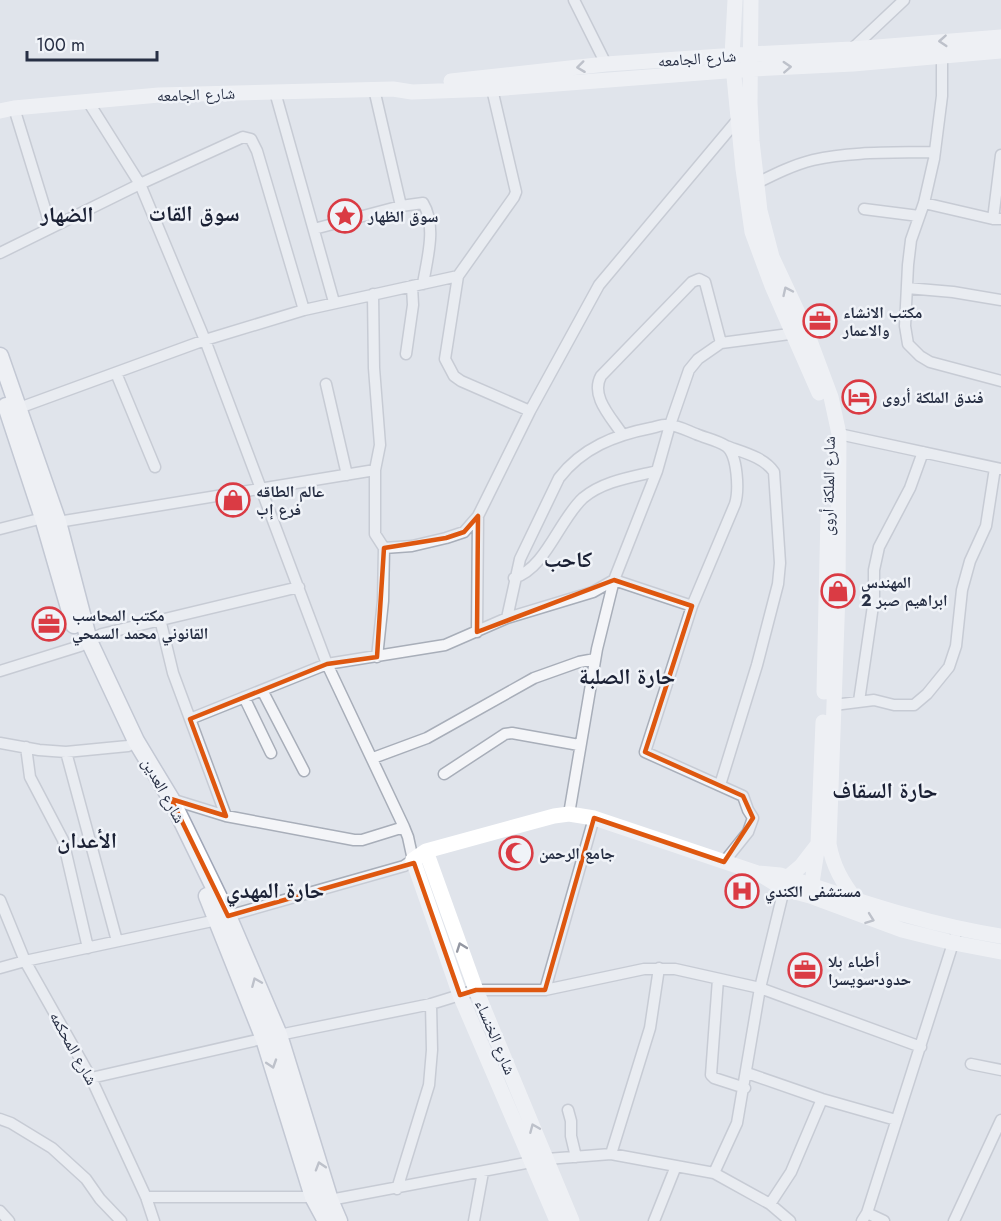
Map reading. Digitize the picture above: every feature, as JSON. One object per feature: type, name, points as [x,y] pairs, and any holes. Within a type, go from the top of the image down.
[{"type":"main road","name":"شارع العدين","points":[[0,356],[9,413]]},
{"type":"main road","name":"شارع العدين","points":[[0,388],[51,520],[84,644],[166,812],[223,918]]},
{"type":"main road","name":"شارع العدين","points":[[132,744],[171,799],[223,918],[271,1037],[339,1221]]},
{"type":"main road","name":"شارع العدين","points":[[271,1037],[313,1197],[326,1221]]},
{"type":"street","points":[[574,0],[606,64]]},
{"type":"street","name":"شارع الملكة أروى","points":[[735,0],[733,63],[752,232],[772,286],[800,332],[831,397],[839,434],[838,593],[834,705],[823,844],[811,891]]},
{"type":"street","name":"شارع الملكة أروى","points":[[751,0],[750,103],[760,211],[772,257],[800,332],[828,419],[830,446],[823,844]]},
{"type":"street","points":[[852,49],[904,0]]},
{"type":"street","name":"شارع الجامعه","points":[[7,110],[159,95],[374,89],[412,92],[492,89],[852,49],[1001,37]]},
{"type":"street","name":"شارع الجامعه","points":[[751,61],[853,64],[1001,51]]},
{"type":"street","points":[[942,56],[942,96],[935,152],[924,202],[911,240],[905,326],[908,344],[920,357],[930,362],[1001,381]]},
{"type":"street","name":"شارع الجامعه","points":[[393,89],[606,64],[733,63]]},
{"type":"street","points":[[374,89],[401,206]]},
{"type":"street","points":[[492,89],[516,192],[458,276],[445,360],[454,376],[461,381],[530,411]]},
{"type":"street","points":[[275,92],[334,302]]},
{"type":"street","points":[[88,103],[140,184],[205,340],[327,664],[406,832],[413,860]]},
{"type":"street","points":[[384,548],[412,546],[464,532],[478,516],[530,411],[599,285],[750,103]]},
{"type":"street","points":[[7,110],[51,228]]},
{"type":"street","points":[[0,253],[140,184],[243,137],[251,139],[257,151],[304,310]]},
{"type":"street","points":[[757,183],[786,169],[813,160],[884,153],[935,152]]},
{"type":"street","points":[[924,202],[997,219],[1001,155]]},
{"type":"street","points":[[314,229],[401,206],[423,203],[427,209],[430,229],[413,306],[406,354]]},
{"type":"street","points":[[864,209],[919,216]]},
{"type":"street","points":[[9,413],[205,340],[334,302],[458,276]]},
{"type":"street","points":[[622,434],[598,395],[597,383],[692,282],[699,279],[705,282],[721,343]]},
{"type":"street","points":[[907,288],[953,292],[1001,300]]},
{"type":"street","points":[[373,294],[374,368],[380,445],[375,470],[375,534],[384,548],[383,601],[377,657]]},
{"type":"street","points":[[569,814],[595,659],[614,580],[657,471],[670,424],[689,370],[698,359],[721,343],[800,332]]},
{"type":"street","points":[[116,373],[155,467]]},
{"type":"street","points":[[326,384],[348,475]]},
{"type":"street","points":[[507,618],[520,559],[563,472],[584,453],[622,434],[670,424],[759,459],[770,466],[774,472],[780,563],[778,584],[758,665],[720,786]]},
{"type":"street","points":[[834,705],[874,700],[894,705],[914,705],[927,694],[949,667],[956,646],[962,590],[970,561],[986,526],[998,469],[839,434]]},
{"type":"street","points":[[724,862],[748,832],[753,816],[743,796],[645,752],[692,606],[738,494],[738,481],[730,451],[726,446]]},
{"type":"street","points":[[859,701],[874,599],[874,570],[879,547],[910,488],[923,452]]},
{"type":"street","points":[[0,529],[260,490],[375,470]]},
{"type":"street","points":[[514,578],[529,572],[582,499],[609,483],[657,471]]},
{"type":"street","points":[[477,632],[478,516]]},
{"type":"street","points":[[190,719],[327,664],[445,645],[507,618],[593,591],[614,580],[692,606]]},
{"type":"street","points":[[0,671],[84,644],[102,634],[299,587]]},
{"type":"street","points":[[160,619],[170,665],[226,816]]},
{"type":"street","points":[[373,758],[427,738],[534,678],[579,662],[595,659]]},
{"type":"street","points":[[262,690],[304,771]]},
{"type":"street","points":[[244,697],[271,753]]},
{"type":"street","points":[[444,774],[505,734],[512,733],[579,745]]},
{"type":"street","points":[[0,743],[66,752],[132,744]]},
{"type":"street","points":[[26,747],[30,777],[63,840],[88,948]]},
{"type":"street","points":[[66,752],[117,942]]},
{"type":"street","points":[[171,799],[226,816],[354,840],[406,832]]},
{"type":"street","points":[[0,968],[223,918],[404,866],[426,851],[569,814],[594,818],[811,891],[902,930],[955,936],[1001,936]]},
{"type":"street","points":[[545,990],[594,818]]},
{"type":"street","points":[[406,832],[426,851]]},
{"type":"street","points":[[714,1173],[737,1123],[745,1088],[760,988],[786,883],[823,844],[842,882],[856,900]]},
{"type":"street","name":"شارع الخنساء","points":[[426,851],[540,1161],[556,1220]]},
{"type":"street","name":"شارع الخنساء","points":[[413,860],[460,995],[540,1161],[572,1221]]},
{"type":"street","points":[[811,891],[856,900],[1001,952]]},
{"type":"street","name":"شارع المحكمه","points":[[1,907],[25,961],[92,1078],[146,1197],[154,1221]]},
{"type":"street","points":[[884,1221],[864,1217],[921,1047],[955,936]]},
{"type":"street","points":[[611,1154],[650,1028],[659,968]]},
{"type":"street","points":[[92,1078],[271,1037],[431,1004],[476,990],[545,990],[644,969],[659,968],[675,969],[760,988],[921,1047]]},
{"type":"street","points":[[718,979],[711,1075],[745,1088]]},
{"type":"street","points":[[397,1189],[429,1085],[432,1050],[431,1004]]},
{"type":"street","points":[[971,1064],[1001,1070]]},
{"type":"street","points":[[747,1073],[822,1100],[896,1120]]},
{"type":"street","points":[[770,1204],[791,1172],[822,1100]]},
{"type":"street","points":[[568,1110],[576,1157]]},
{"type":"street","points":[[0,1119],[11,1123],[52,1148],[86,1179],[121,1221]]},
{"type":"street","points":[[954,1221],[1001,1120]]},
{"type":"street","points":[[330,1200],[540,1161],[611,1154],[714,1173],[770,1204],[790,1221]]},
{"type":"street","points":[[654,1221],[676,1166]]},
{"type":"street","points":[[474,1221],[483,1172]]},
{"type":"street","points":[[146,1197],[313,1197]]},
{"type":"street","points":[[0,1211],[9,1221]]},
{"type":"highlighted area","points":[[478,516],[477,632],[614,580],[692,606],[645,752],[743,796],[753,818],[724,862],[594,818],[545,990],[476,990],[460,995],[414,863],[228,916],[171,799],[226,816],[190,719],[327,664],[377,657],[384,548],[446,538],[464,532]]},
{"type":"place","name":"سوق الظهار","points":[[345,216]]},
{"type":"place","name":"مكتب الانشاء والاعمار","points":[[820,321]]},
{"type":"place","name":"فندق الملكة أروى","points":[[859,397]]},
{"type":"place","name":"عالم الطاقه فرع إب","points":[[233,500]]},
{"type":"place","name":"المهندس ابراهيم صبر 2","points":[[838,591]]},
{"type":"place","name":"مكتب المحاسب القانوني محمد السمحي","points":[[49,624]]},
{"type":"place","name":"جامع الرحمن","points":[[516,853]]},
{"type":"place","name":"مستشفى الكندي","points":[[742,891]]},
{"type":"place","name":"أطباء بلا حدود-سويسرا","points":[[805,970]]},
{"type":"district","name":"سوق القات","points":[[194,213]]},
{"type":"district","name":"الضهار","points":[[67,214]]},
{"type":"district","name":"كاحب","points":[[568,559]]},
{"type":"district","name":"حارة الصلبة","points":[[627,676]]},
{"type":"district","name":"حارة السقاف","points":[[885,790]]},
{"type":"district","name":"الأعدان","points":[[87,840]]},
{"type":"district","name":"حارة المهدي","points":[[275,890]]}]
